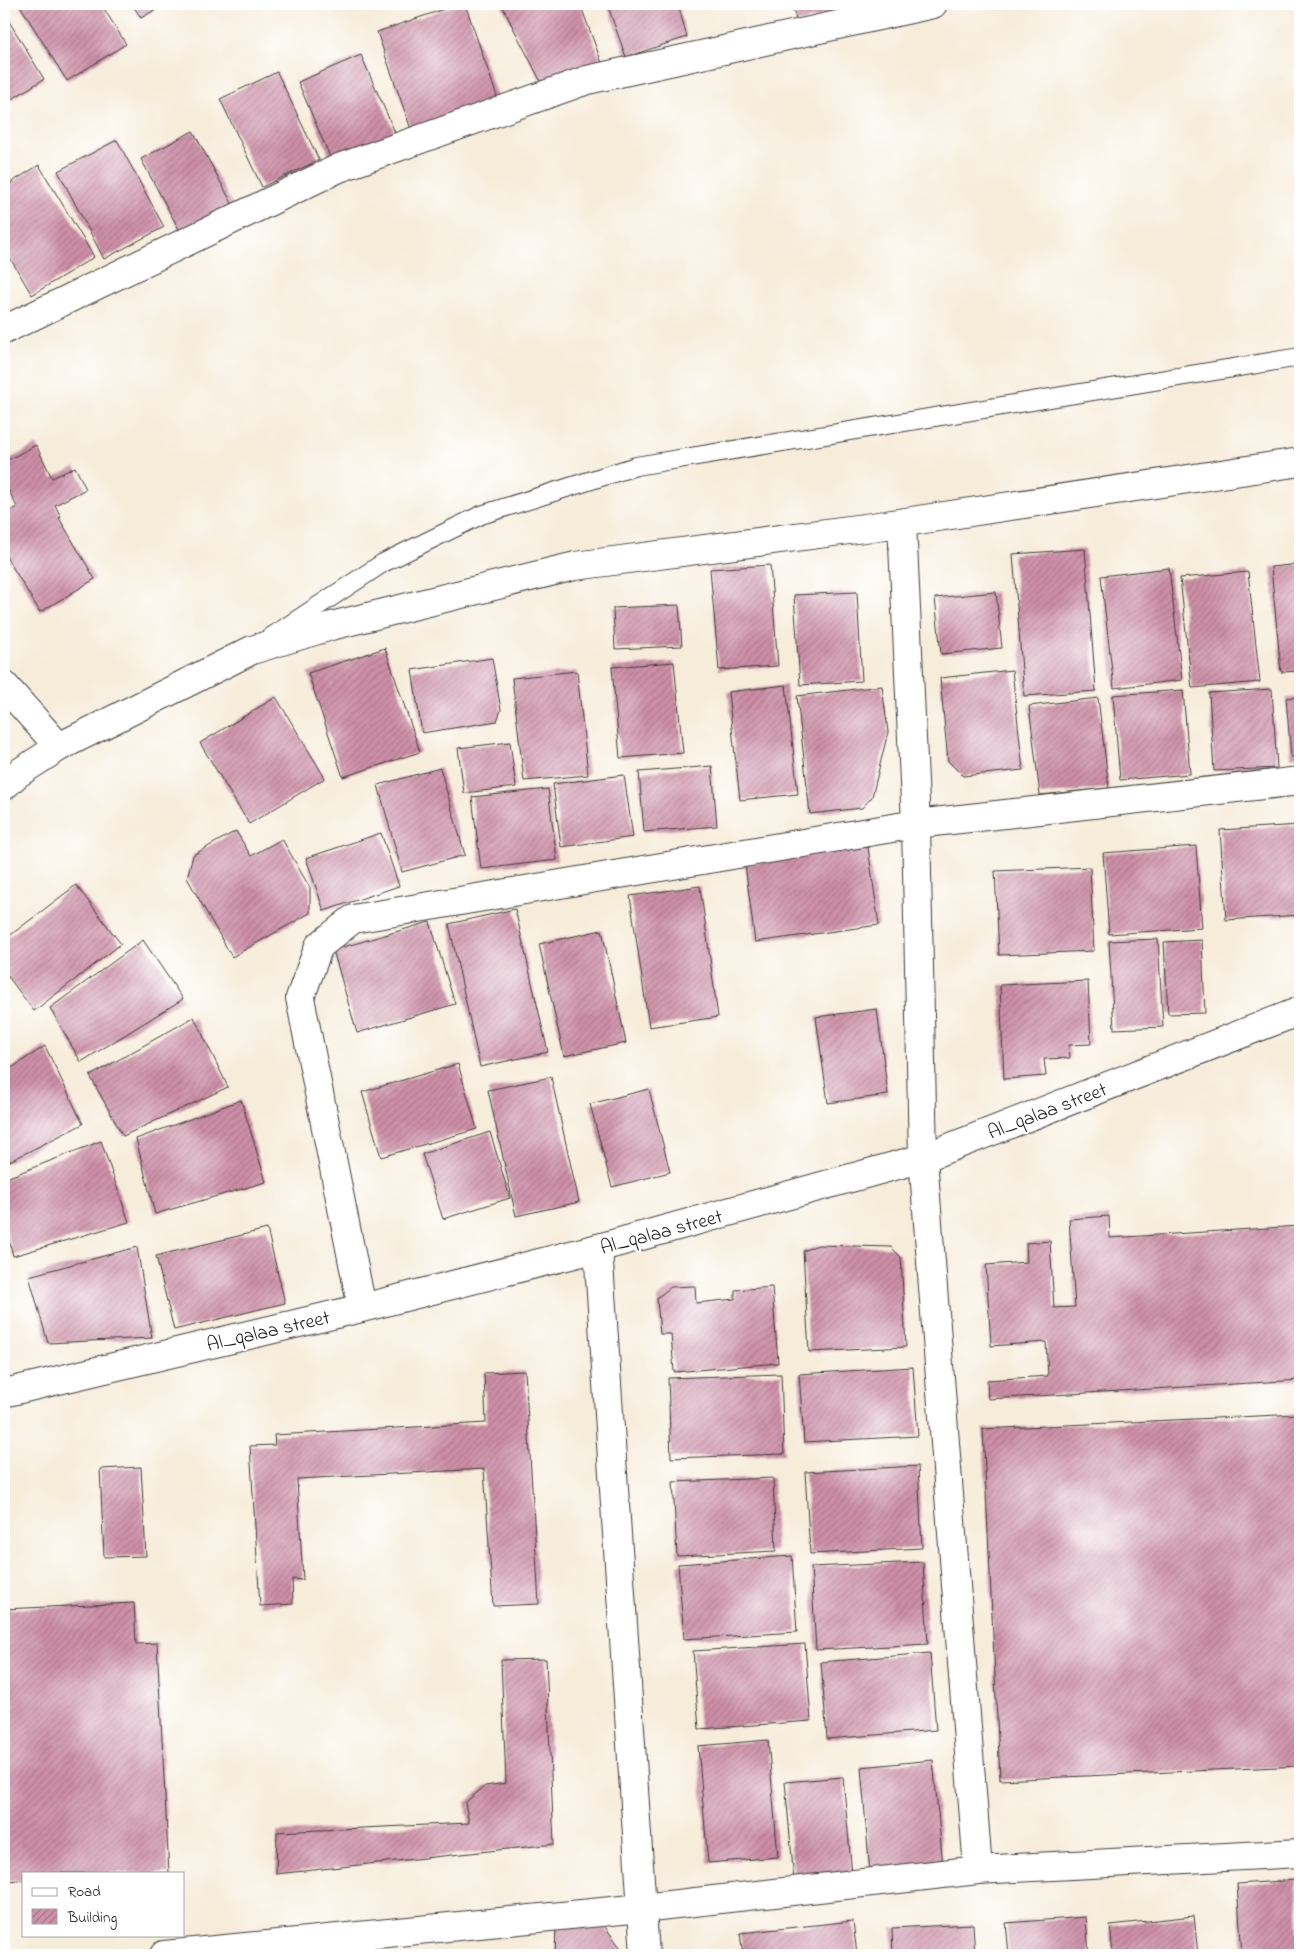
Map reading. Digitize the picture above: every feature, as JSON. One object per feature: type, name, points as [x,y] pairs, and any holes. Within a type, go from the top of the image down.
[{"type":"street","points":[[4,330],[339,168],[587,80],[933,4]]},
{"type":"street","points":[[4,786],[17,774],[59,747],[252,650],[332,626],[575,566],[902,523],[1300,462]]},
{"type":"street","points":[[902,523],[916,824],[923,1158],[978,1870]]},
{"type":"street","points":[[4,685],[59,747]]},
{"type":"street","points":[[362,1308],[300,998],[319,946],[353,919],[916,824],[1300,781]]},
{"type":"street","name":"Al_qalaa street","points":[[4,1393],[362,1308],[598,1248],[923,1158],[1300,1011]]},
{"type":"street","points":[[598,1248],[646,1955]]},
{"type":"street","points":[[164,1955],[642,1908],[978,1870],[1300,1853]]},
{"type":"lane","points":[[252,650],[383,563],[481,515],[636,466],[1300,356]]},
{"type":"building","points":[[19,4],[101,4],[126,44],[67,81]]},
{"type":"building","points":[[132,4],[165,4],[141,18]]},
{"type":"building","points":[[459,4],[465,4],[499,102],[412,132],[377,32]]},
{"type":"building","points":[[501,4],[580,4],[603,66],[542,84]]},
{"type":"building","points":[[607,4],[678,4],[687,37],[626,57]]},
{"type":"building","points":[[792,4],[871,4],[797,23]]},
{"type":"building","points":[[4,13],[44,79],[4,104]]},
{"type":"building","points":[[361,55],[397,137],[333,164],[298,82]]},
{"type":"building","points":[[277,72],[319,160],[262,187],[220,99]]},
{"type":"building","points":[[193,131],[234,207],[182,235],[141,159]]},
{"type":"building","points":[[117,140],[164,227],[104,259],[58,171]]},
{"type":"building","points":[[39,165],[94,257],[32,295],[4,248],[4,187]]},
{"type":"building","points":[[36,445],[52,478],[75,467],[86,489],[55,505],[61,517],[59,518],[95,579],[40,612],[4,553],[4,515],[17,507],[4,481],[4,462]]},
{"type":"building","points":[[1085,549],[1096,691],[1024,696],[1013,554]]},
{"type":"building","points":[[1300,564],[1300,671],[1281,672],[1271,567]]},
{"type":"building","points":[[770,565],[778,666],[719,670],[710,569]]},
{"type":"building","points":[[1169,568],[1182,680],[1114,688],[1101,576]]},
{"type":"building","points":[[1248,572],[1260,682],[1192,688],[1180,578]]},
{"type":"building","points":[[857,592],[862,681],[800,685],[794,595]]},
{"type":"building","points":[[996,592],[1002,648],[941,654],[935,598]]},
{"type":"building","points":[[679,605],[682,646],[615,649],[613,608]]},
{"type":"building","points":[[385,648],[420,752],[343,777],[308,673]]},
{"type":"building","points":[[492,658],[501,710],[497,721],[422,733],[412,670]]},
{"type":"building","points":[[674,662],[683,753],[620,758],[612,667]]},
{"type":"building","points":[[1012,670],[1023,770],[963,776],[948,761],[940,678]]},
{"type":"building","points":[[577,671],[588,775],[524,781],[512,678]]},
{"type":"building","points":[[786,685],[798,794],[740,800],[728,692]]},
{"type":"building","points":[[882,686],[888,732],[872,797],[862,808],[810,814],[797,696]]},
{"type":"building","points":[[1272,689],[1277,768],[1214,771],[1209,693]]},
{"type":"building","points":[[1183,690],[1190,774],[1120,780],[1113,695]]},
{"type":"building","points":[[276,697],[325,778],[249,824],[200,743]]},
{"type":"building","points":[[1300,697],[1300,756],[1291,757],[1286,698]]},
{"type":"building","points":[[1098,698],[1109,788],[1040,795],[1029,706]]},
{"type":"building","points":[[510,742],[516,787],[464,793],[458,748]]},
{"type":"building","points":[[712,766],[717,826],[644,832],[639,772]]},
{"type":"building","points":[[440,768],[465,855],[402,872],[378,785]]},
{"type":"building","points":[[624,775],[633,837],[561,847],[553,784]]},
{"type":"building","points":[[548,789],[557,860],[481,869],[472,797]]},
{"type":"building","points":[[1300,825],[1300,915],[1226,920],[1220,830]]},
{"type":"building","points":[[236,831],[251,856],[282,839],[310,888],[310,913],[232,957],[187,878],[193,855]]},
{"type":"building","points":[[381,833],[399,886],[324,911],[306,858]]},
{"type":"building","points":[[1196,846],[1202,928],[1109,934],[1103,853]]},
{"type":"building","points":[[868,847],[879,925],[755,942],[745,864]]},
{"type":"building","points":[[1090,867],[1094,951],[999,955],[995,871]]},
{"type":"building","points":[[76,885],[121,944],[34,1011],[4,971],[4,940]]},
{"type":"building","points":[[700,886],[718,1017],[649,1027],[630,896]]},
{"type":"building","points":[[515,909],[548,1052],[480,1067],[449,924]]},
{"type":"building","points":[[430,922],[455,1004],[357,1033],[333,950]]},
{"type":"building","points":[[602,930],[626,1043],[564,1056],[539,944]]},
{"type":"building","points":[[1158,939],[1163,1027],[1114,1029],[1109,941]]},
{"type":"building","points":[[143,940],[183,999],[81,1062],[50,1008]]},
{"type":"building","points":[[1202,940],[1205,1013],[1168,1014],[1164,942]]},
{"type":"building","points":[[1088,981],[1091,1044],[1069,1045],[1070,1058],[1044,1059],[1046,1076],[1004,1079],[1000,985]]},
{"type":"building","points":[[877,1009],[888,1095],[828,1103],[816,1017]]},
{"type":"building","points":[[194,1017],[228,1087],[123,1136],[90,1076]]},
{"type":"building","points":[[45,1046],[83,1124],[4,1164],[4,1073]]},
{"type":"building","points":[[458,1064],[477,1129],[381,1157],[362,1092]]},
{"type":"building","points":[[551,1077],[579,1202],[516,1216],[488,1090]]},
{"type":"building","points":[[649,1089],[670,1172],[612,1187],[590,1104]]},
{"type":"building","points":[[241,1100],[266,1182],[155,1214],[136,1139]]},
{"type":"building","points":[[490,1132],[510,1198],[443,1219],[422,1154]]},
{"type":"building","points":[[101,1141],[129,1222],[13,1256],[4,1221],[4,1179]]},
{"type":"building","points":[[1109,1216],[1110,1238],[1300,1226],[1300,1380],[988,1399],[987,1380],[1048,1376],[1046,1342],[991,1346],[986,1265],[1027,1262],[1026,1243],[1050,1241],[1054,1308],[1075,1307],[1069,1219]]},
{"type":"building","points":[[267,1229],[285,1303],[174,1330],[156,1256]]},
{"type":"building","points":[[818,1245],[891,1247],[901,1257],[906,1347],[809,1352],[803,1251]]},
{"type":"building","points":[[137,1247],[152,1338],[48,1343],[29,1276]]},
{"type":"building","points":[[695,1286],[696,1303],[735,1299],[735,1290],[772,1287],[778,1363],[674,1372],[671,1334],[660,1334],[657,1298],[671,1287]]},
{"type":"building","points":[[913,1367],[918,1436],[804,1442],[799,1374]]},
{"type":"building","points":[[525,1371],[539,1604],[493,1606],[484,1469],[297,1479],[303,1580],[292,1579],[293,1604],[260,1606],[250,1446],[275,1445],[274,1435],[486,1423],[484,1373]]},
{"type":"building","points":[[781,1374],[784,1454],[671,1458],[668,1378]]},
{"type":"building","points":[[1300,1414],[1300,1766],[1000,1780],[983,1429]]},
{"type":"building","points":[[918,1466],[922,1548],[810,1554],[805,1472]]},
{"type":"building","points":[[141,1467],[146,1556],[104,1557],[100,1469]]},
{"type":"building","points":[[773,1478],[776,1551],[677,1556],[673,1482]]},
{"type":"building","points":[[792,1556],[797,1632],[684,1639],[678,1564]]},
{"type":"building","points":[[923,1562],[928,1644],[816,1650],[811,1567]]},
{"type":"building","points":[[134,1603],[136,1644],[157,1643],[169,1872],[22,1872],[22,1880],[4,1881],[4,1609]]},
{"type":"building","points":[[805,1644],[811,1721],[699,1729],[693,1651]]},
{"type":"building","points":[[930,1653],[936,1730],[827,1739],[821,1662]]},
{"type":"building","points":[[546,1659],[554,1844],[276,1874],[277,1832],[469,1823],[465,1803],[485,1786],[506,1783],[501,1660]]},
{"type":"building","points":[[768,1740],[778,1857],[708,1863],[698,1746]]},
{"type":"building","points":[[933,1760],[943,1866],[870,1873],[861,1767]]},
{"type":"building","points":[[843,1777],[852,1875],[794,1880],[785,1782]]},
{"type":"building","points":[[1297,1880],[1300,1955],[1242,1955],[1237,1884]]},
{"type":"building","points":[[1194,1916],[1198,1955],[1113,1955],[1110,1925]]},
{"type":"building","points":[[1086,1917],[1089,1955],[1009,1955],[1006,1923]]},
{"type":"building","points":[[853,1921],[857,1955],[743,1955],[740,1933]]},
{"type":"building","points":[[602,1923],[623,1951],[623,1955],[555,1955],[556,1928]]},
{"type":"building","points":[[973,1924],[975,1955],[893,1955],[892,1928]]}]
